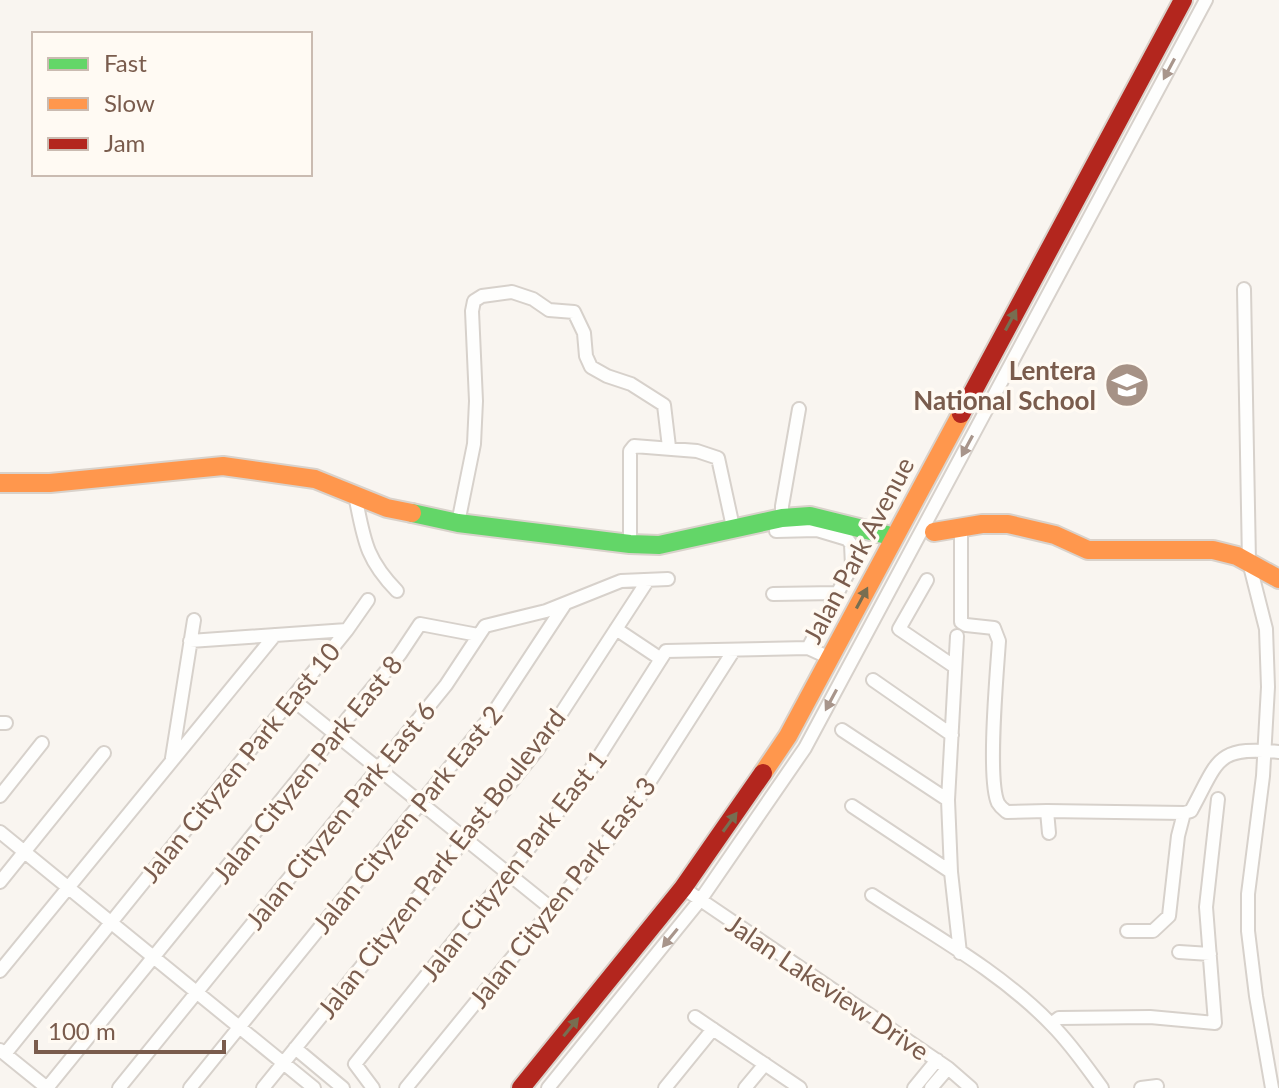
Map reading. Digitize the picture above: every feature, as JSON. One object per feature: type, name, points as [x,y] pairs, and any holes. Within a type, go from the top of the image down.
[{"type":"street","name":"Jalan Park Avenue","points":[[521,1088],[683,888],[788,736],[1183,0]]},
{"type":"street","name":"Jalan Park Avenue","points":[[548,1088],[701,899],[805,748],[1206,0]]},
{"type":"street","points":[[1244,289],[1249,562],[1266,629],[1265,750],[1248,894],[1248,931],[1272,1088]]},
{"type":"street","points":[[458,523],[474,444],[476,401],[472,311],[474,301],[482,296],[512,292],[533,299],[549,310],[574,312],[584,333],[586,356],[591,367],[631,384],[664,405],[669,447]]},
{"type":"street","points":[[779,524],[799,409]]},
{"type":"street","points":[[630,544],[630,451],[634,446],[697,451],[718,458],[733,527]]},
{"type":"street","points":[[0,483],[50,483],[223,466],[315,479],[387,508],[458,523],[630,544],[659,545],[733,527],[779,524],[810,516],[887,535]]},
{"type":"street","points":[[355,495],[370,558],[379,573],[397,591]]},
{"type":"street","points":[[934,532],[994,522],[1018,524],[1061,536],[1081,549],[1109,553],[1218,552],[1249,562],[1279,579]]},
{"type":"street","points":[[779,524],[817,530],[847,539],[851,544],[852,566],[808,648]]},
{"type":"street","points":[[961,527],[961,622],[994,628],[999,641],[994,787],[998,804],[1007,812],[1184,813],[1191,811],[1222,757],[1234,751],[1279,752]]},
{"type":"street","points":[[478,635],[485,626],[565,604],[621,581],[668,579]]},
{"type":"street","name":"Jalan Cityzen Park East Boulevard","points":[[263,1088],[538,749],[648,580]]},
{"type":"street","points":[[927,580],[899,629],[955,667]]},
{"type":"street","points":[[773,594],[837,593]]},
{"type":"street","name":"Jalan Cityzen Park East 10","points":[[2,1052],[292,699],[368,600]]},
{"type":"street","name":"Jalan Cityzen Park East 2","points":[[190,1088],[492,715],[565,604]]},
{"type":"street","points":[[171,761],[194,620]]},
{"type":"street","name":"Jalan Cityzen Park East 8","points":[[47,1088],[400,654],[420,624],[478,635]]},
{"type":"street","points":[[616,629],[661,659],[666,651],[808,648],[830,658]]},
{"type":"street","points":[[190,641],[347,630]]},
{"type":"street","points":[[0,971],[275,635]]},
{"type":"street","name":"Jalan Cityzen Park East 6","points":[[119,1088],[446,685],[478,635]]},
{"type":"street","points":[[957,636],[948,800],[951,872],[960,953]]},
{"type":"street","name":"Jalan Cityzen Park East 3","points":[[406,1088],[627,817],[734,650]]},
{"type":"street","name":"Jalan Cityzen Park East 1","points":[[373,1088],[355,1064],[584,780],[661,659]]},
{"type":"street","points":[[873,680],[952,735]]},
{"type":"street","points":[[292,699],[552,909]]},
{"type":"street","points":[[842,730],[948,800]]},
{"type":"street","points":[[788,736],[805,748]]},
{"type":"street","points":[[0,796],[42,743]]},
{"type":"street","points":[[0,882],[104,753]]},
{"type":"street","points":[[0,778],[14,778]]},
{"type":"street","points":[[1051,1024],[1059,1018],[1150,1017],[1215,1023],[1206,907],[1218,799]]},
{"type":"street","points":[[852,806],[951,872]]},
{"type":"street","points":[[1047,811],[1049,833]]},
{"type":"street","points":[[1127,931],[1153,931],[1167,921],[1184,813]]},
{"type":"street","points":[[0,832],[314,1088]]},
{"type":"street","name":"Jalan Lakeview Drive","points":[[683,888],[942,1064],[971,1088]]},
{"type":"street","points":[[872,895],[992,974],[1051,1024],[1102,1088]]},
{"type":"street","points":[[1179,952],[1210,954]]},
{"type":"street","points":[[695,1017],[800,1088]]},
{"type":"street","points":[[665,1088],[713,1029]]},
{"type":"street","points":[[295,1048],[343,1088]]},
{"type":"street","points":[[2,1052],[47,1088]]},
{"type":"street","points":[[745,1088],[765,1064]]},
{"type":"street","points":[[914,1088],[942,1064]]},
{"type":"street","points":[[931,1088],[942,1064]]},
{"type":"street","points":[[1141,1088],[1157,1086]]},
{"type":"traffic: fast","points":[[412,513],[458,523],[630,544],[659,545],[782,518],[810,516],[887,535]]},
{"type":"traffic: slow","points":[[763,773],[788,736],[961,414]]},
{"type":"traffic: slow","points":[[0,483],[50,483],[223,466],[315,479],[387,508],[412,513]]},
{"type":"traffic: slow","points":[[934,532],[982,524],[1008,524],[1055,535],[1088,550],[1213,550],[1237,556],[1279,579]]},
{"type":"traffic: jam","points":[[961,414],[1183,0]]},
{"type":"traffic: jam","points":[[521,1088],[683,888],[763,773]]},
{"type":"place","name":"Lentera National School","points":[[1127,385]]}]
